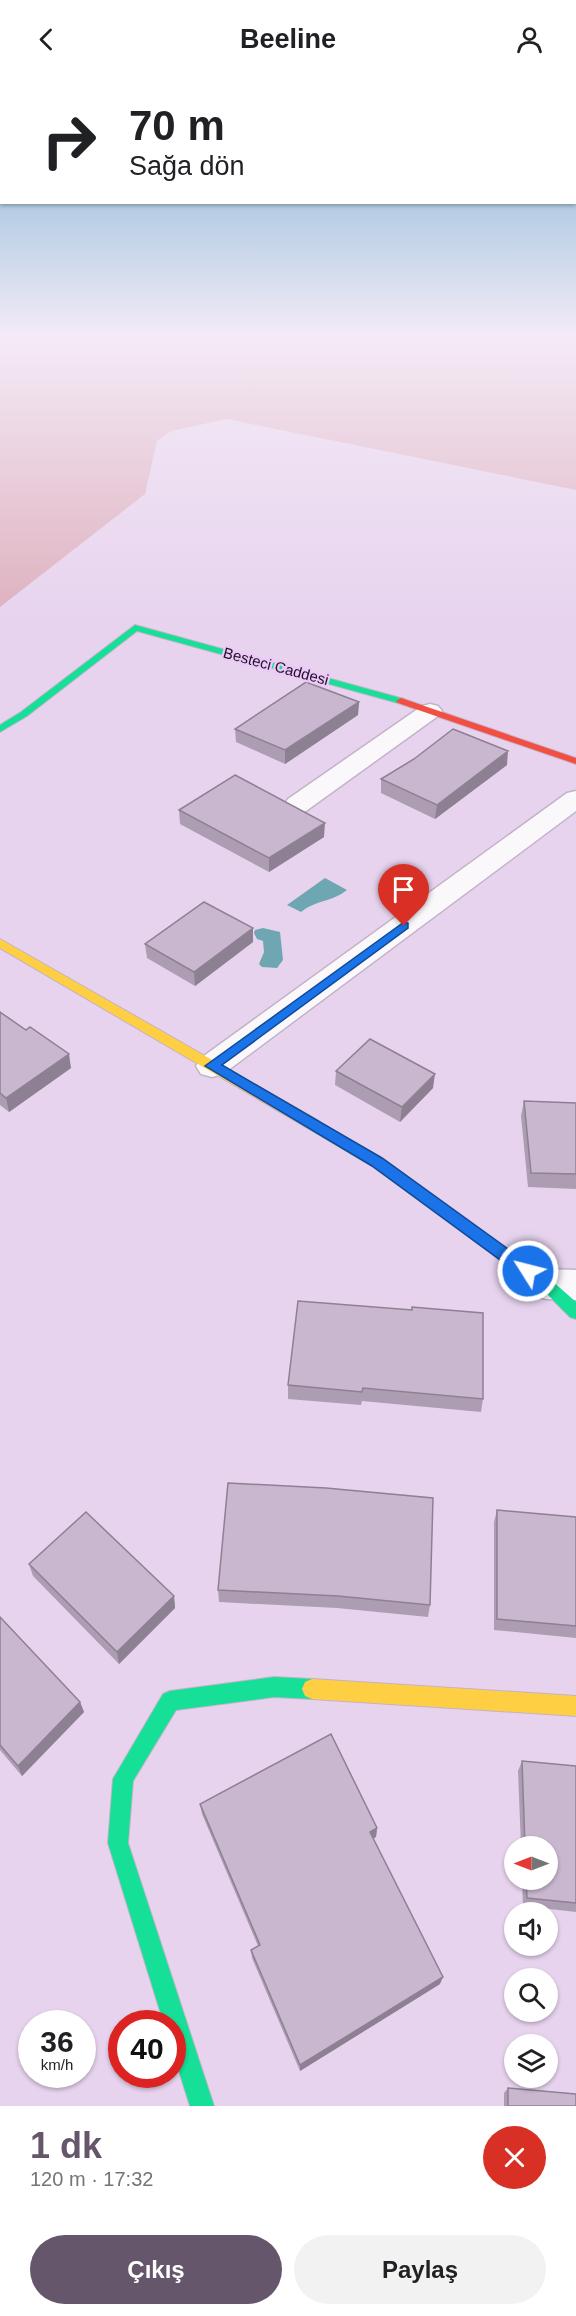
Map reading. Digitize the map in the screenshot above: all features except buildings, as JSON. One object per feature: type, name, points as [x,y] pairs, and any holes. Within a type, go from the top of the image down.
[{"type":"street","name":"Besteci Caddesi","points":[[0,729],[24,714],[135,628],[332,681],[524,741],[576,761]]},
{"type":"street","points":[[297,805],[430,711]]},
{"type":"street","points":[[212,1066],[576,799]]},
{"type":"street","points":[[0,943],[377,1162],[561,1285],[576,1312]]},
{"type":"street","points":[[202,2106],[118,1843],[123,1779],[170,1701],[274,1687],[576,1706]]},
{"type":"shaded area","points":[[0,431],[173,431],[157,441],[145,494],[0,607]]},
{"type":"shaded area","points":[[284,431],[576,431],[576,490]]},
{"type":"shaded area","points":[[325,878],[347,890],[301,912],[287,905]]},
{"type":"shaded area","points":[[263,928],[280,932],[283,960],[277,968],[262,967],[259,964],[264,952],[263,941],[257,939],[254,933],[255,930]]},
{"type":"traffic: fast","points":[[0,729],[24,714],[135,628],[401,701]]},
{"type":"traffic: fast","points":[[314,1125],[377,1162],[546,1284],[576,1312]]},
{"type":"traffic: fast","points":[[202,2106],[118,1843],[123,1779],[170,1701],[274,1687],[312,1689]]},
{"type":"traffic: slow","points":[[0,943],[314,1125]]},
{"type":"traffic: slow","points":[[312,1689],[576,1706]]},
{"type":"traffic: jam","points":[[401,701],[576,761]]},
{"type":"route","points":[[404,926],[212,1066],[377,1162],[528,1271]]}]
